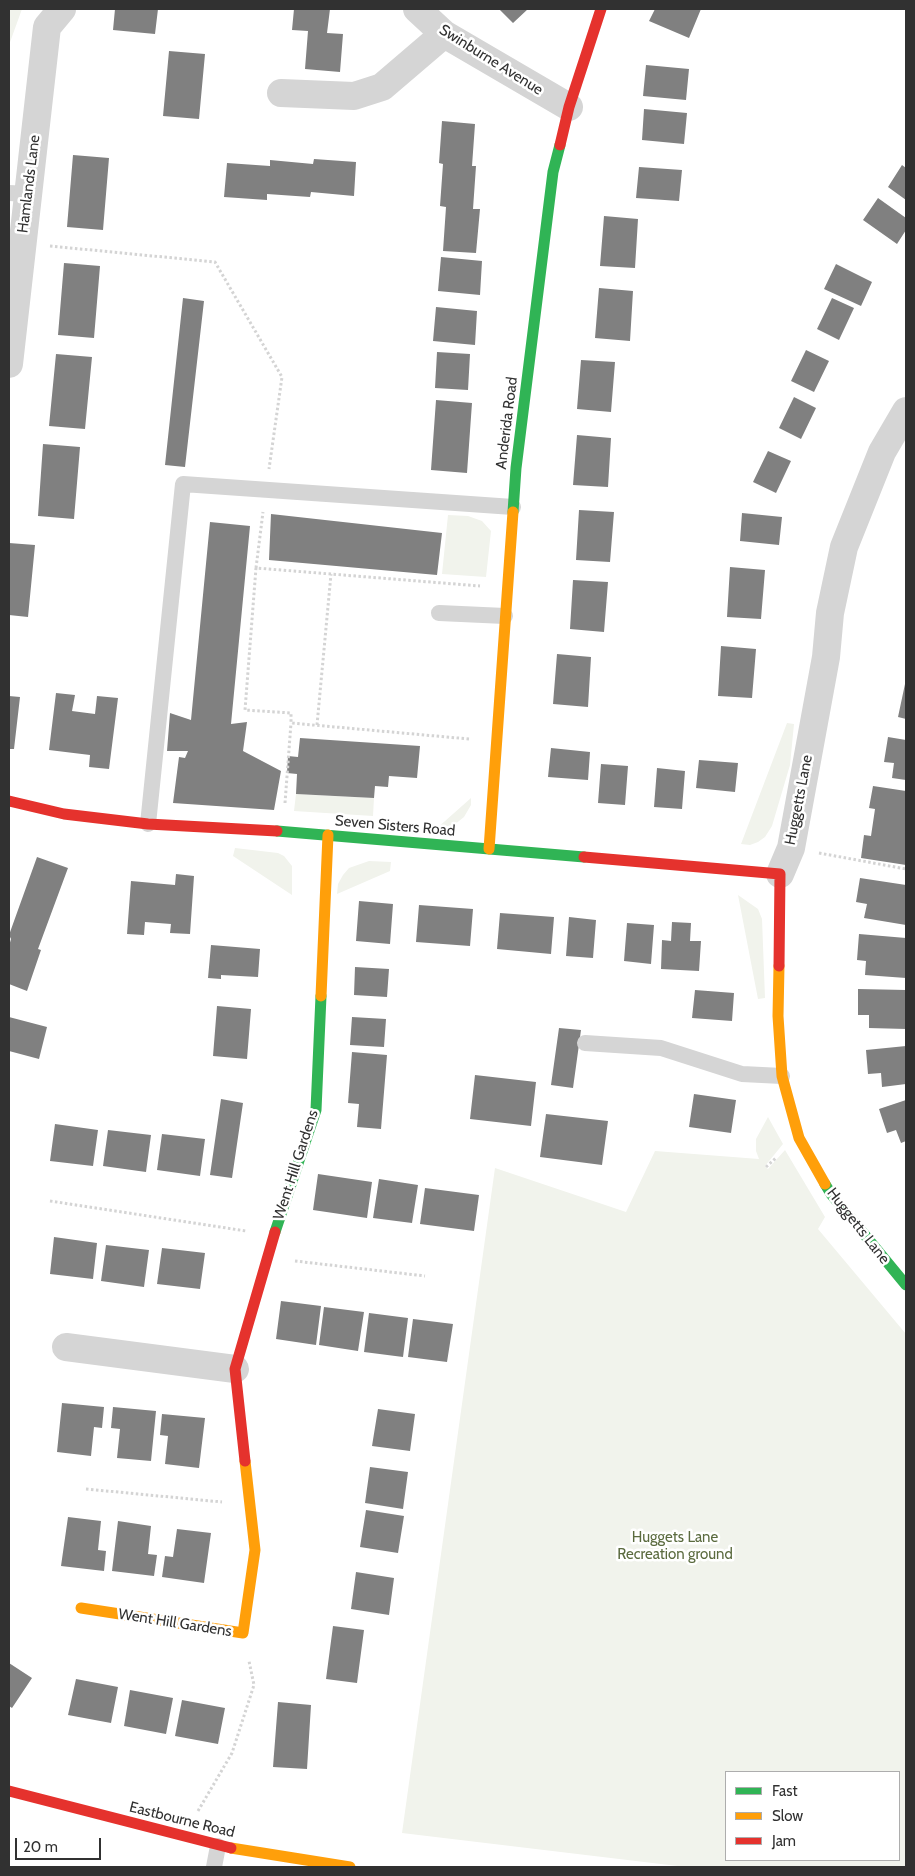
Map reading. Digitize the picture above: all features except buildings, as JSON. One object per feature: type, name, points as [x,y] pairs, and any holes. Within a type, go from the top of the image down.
[{"type":"street","name":"Hamlands Lane","points":[[9,364],[23,243],[18,194],[48,27],[62,9]]},
{"type":"street","name":"Swinburne Avenue","points":[[417,9],[444,34],[569,107]]},
{"type":"street","name":"Anderida Road","points":[[489,849],[512,508],[553,172],[569,107],[601,9]]},
{"type":"street","points":[[281,93],[354,96],[382,87],[444,34]]},
{"type":"street","name":"Huggetts Lane","points":[[906,411],[882,452],[844,547],[830,613],[826,657],[791,848],[780,874],[778,1016],[782,1076],[799,1138],[831,1194],[906,1285]]},
{"type":"street","name":"Seven Sisters Road","points":[[9,801],[64,814],[148,824],[282,831],[780,874]]},
{"type":"street","name":"Went Hill Gardens","points":[[81,1608],[242,1634],[255,1550],[235,1369],[267,1258],[316,1110],[328,835]]},
{"type":"street","points":[[66,1347],[235,1369]]},
{"type":"street","name":"Eastbourne Road","points":[[10,1792],[218,1846],[350,1867]]},
{"type":"lane","points":[[148,824],[183,484],[512,508]]},
{"type":"lane","points":[[439,613],[505,616]]},
{"type":"lane","points":[[585,1043],[661,1048],[742,1074],[782,1076]]},
{"type":"lane","points":[[214,1867],[218,1846]]},
{"type":"path","points":[[23,243],[215,262],[282,377],[256,568],[245,710],[291,713],[282,831]]},
{"type":"path","points":[[256,568],[508,588]]},
{"type":"path","points":[[317,725],[331,574]]},
{"type":"path","points":[[291,723],[496,741]]},
{"type":"path","points":[[791,848],[906,869]]},
{"type":"path","points":[[50,1201],[274,1236]]},
{"type":"path","points":[[267,1258],[425,1276]]},
{"type":"path","points":[[86,1489],[250,1505]]},
{"type":"path","points":[[184,1837],[232,1753],[254,1685],[242,1634]]},
{"type":"green space","points":[[9,9],[22,9],[9,45]]},
{"type":"green space","points":[[448,515],[468,516],[482,521],[491,531],[486,577],[442,574]]},
{"type":"green space","points":[[787,723],[794,724],[790,765],[772,826],[765,837],[758,842],[750,845],[741,844]]},
{"type":"green space","points":[[296,794],[374,798],[373,816],[294,811]]},
{"type":"green space","points":[[471,798],[471,805],[464,817],[454,825],[436,829]]},
{"type":"green space","points":[[235,848],[278,853],[284,856],[292,866],[292,895],[233,856]]},
{"type":"green space","points":[[369,861],[391,862],[390,871],[337,894],[338,884],[349,868]]},
{"type":"green space","points":[[738,895],[758,909],[762,919],[765,998],[758,999]]},
{"type":"green space","name":"Huggets Lane Recreation ground","points":[[768,1117],[783,1144],[765,1166],[768,1169],[785,1150],[825,1217],[818,1229],[906,1334],[906,1867],[686,1867],[402,1833],[495,1168],[626,1212],[655,1151],[759,1159],[756,1151],[756,1139]]},
{"type":"traffic: fast","points":[[513,512],[516,468],[553,172],[560,145]]},
{"type":"traffic: fast","points":[[277,831],[584,857]]},
{"type":"traffic: fast","points":[[275,1232],[316,1110],[321,996]]},
{"type":"traffic: fast","points":[[825,1184],[831,1194],[906,1285]]},
{"type":"traffic: slow","points":[[489,849],[513,512]]},
{"type":"traffic: slow","points":[[321,996],[328,835]]},
{"type":"traffic: slow","points":[[779,966],[778,1016],[782,1076],[799,1138],[825,1184]]},
{"type":"traffic: slow","points":[[81,1608],[243,1633],[255,1550],[245,1461]]},
{"type":"traffic: slow","points":[[231,1848],[350,1867]]},
{"type":"traffic: jam","points":[[560,145],[569,107],[601,9]]},
{"type":"traffic: jam","points":[[9,801],[64,814],[148,824],[277,831]]},
{"type":"traffic: jam","points":[[584,857],[780,874],[779,966]]},
{"type":"traffic: jam","points":[[245,1461],[235,1369],[275,1232]]},
{"type":"traffic: jam","points":[[9,1791],[231,1848]]}]
